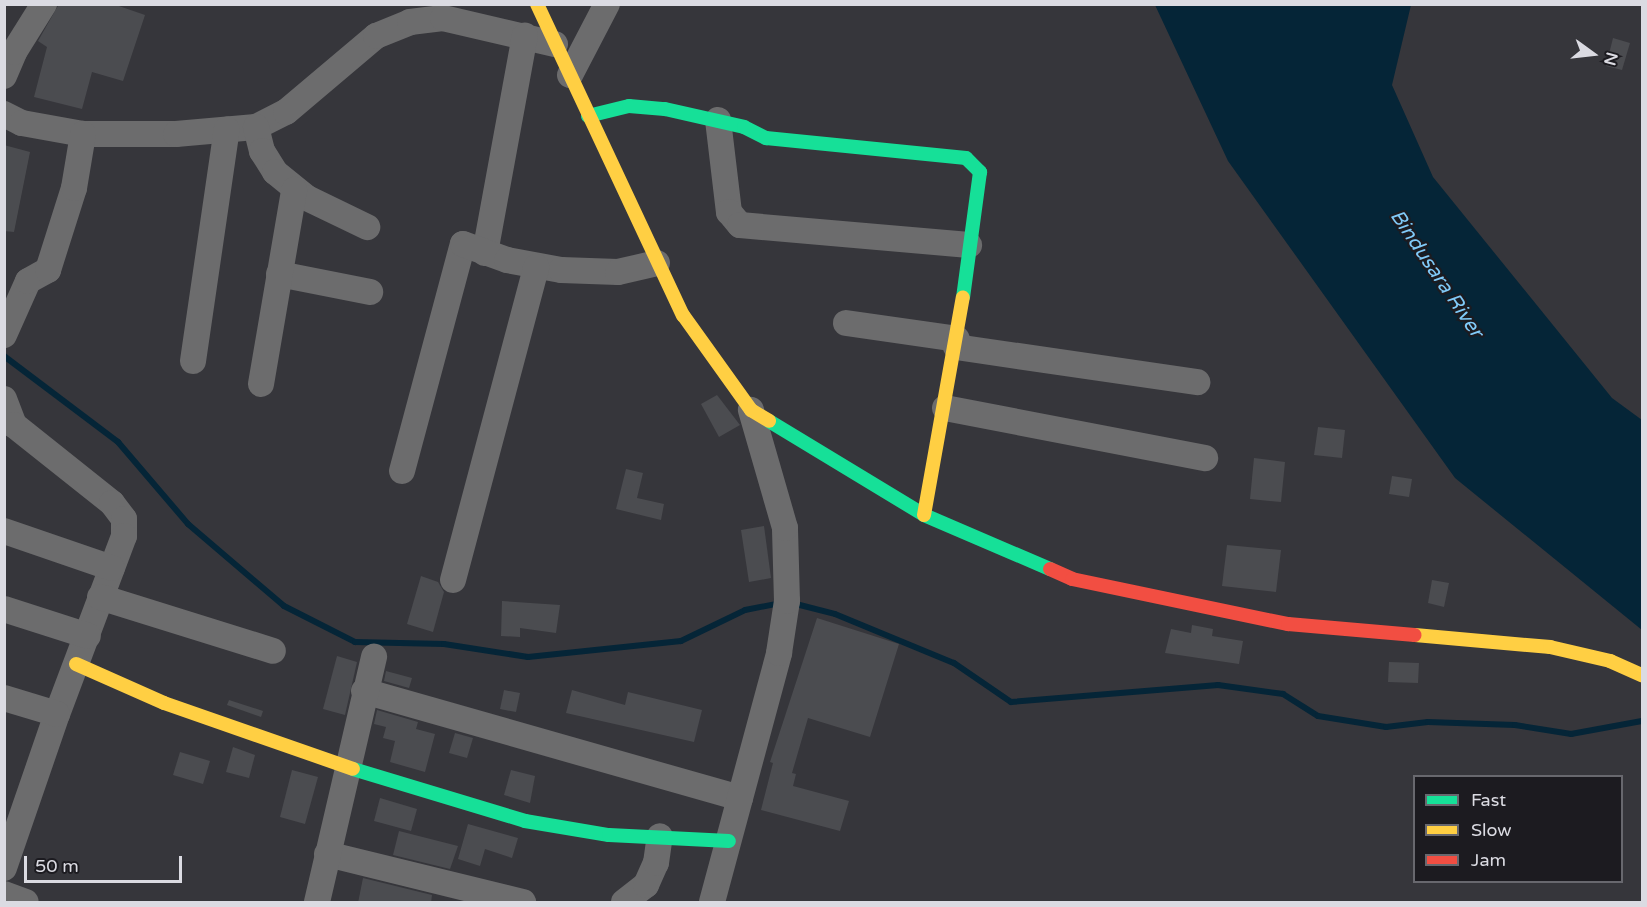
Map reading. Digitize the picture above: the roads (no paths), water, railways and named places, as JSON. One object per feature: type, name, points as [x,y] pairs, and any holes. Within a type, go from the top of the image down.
[{"type":"street","points":[[4,76],[14,52],[44,4]]},
{"type":"street","points":[[537,4],[683,315],[752,410],[784,528],[787,601],[779,653],[712,903]]},
{"type":"street","points":[[570,75],[607,4]]},
{"type":"street","points":[[4,114],[22,123],[83,134],[176,134],[256,127],[286,112],[405,13],[443,18],[555,44]]},
{"type":"street","points":[[485,253],[525,36]]},
{"type":"street","points":[[588,116],[628,106],[718,120],[766,138],[966,158],[980,172],[956,343],[924,514]]},
{"type":"street","points":[[718,120],[729,212],[740,225],[969,245]]},
{"type":"street","points":[[256,127],[262,151],[274,172],[294,190],[367,227]]},
{"type":"street","points":[[193,361],[227,129]]},
{"type":"street","points":[[4,335],[28,281],[48,270],[74,188],[83,134]]},
{"type":"street","points":[[261,384],[294,190]]},
{"type":"street","points":[[402,471],[462,244],[536,267],[618,272],[657,263]]},
{"type":"street","points":[[453,580],[536,267]]},
{"type":"street","points":[[279,274],[370,292]]},
{"type":"street","points":[[846,323],[1197,382]]},
{"type":"street","points":[[4,399],[14,424],[112,503],[124,519],[124,536],[100,597],[88,636],[57,714],[14,804],[4,868]]},
{"type":"street","points":[[945,408],[1205,458]]},
{"type":"street","points":[[752,410],[924,514],[1072,579],[1288,624],[1550,647],[1610,661],[1642,675]]},
{"type":"street","points":[[4,531],[112,568]]},
{"type":"street","points":[[100,597],[273,651]]},
{"type":"street","points":[[4,609],[88,636]]},
{"type":"street","points":[[317,903],[327,854],[350,768],[364,691],[374,657]]},
{"type":"street","points":[[76,664],[164,703],[350,768],[525,821],[609,835],[729,841]]},
{"type":"street","points":[[364,691],[740,798]]},
{"type":"street","points":[[4,698],[57,714]]},
{"type":"street","points":[[624,903],[646,885],[656,863],[660,836]]},
{"type":"street","points":[[327,854],[523,903]]},
{"type":"street","points":[[4,894],[26,903]]},
{"type":"water","name":"Bindusara River","points":[[1155,5],[1411,5],[1392,85],[1433,177],[1612,398],[1642,420],[1642,630],[1455,478],[1228,161]]},
{"type":"waterway","points":[[4,356],[118,442],[188,524],[284,606],[355,642],[444,644],[528,657],[681,641],[745,610],[780,603]]},
{"type":"waterway","points":[[792,603],[835,614],[954,663],[1011,702],[1218,685],[1283,694],[1318,716],[1386,727],[1428,722],[1515,725],[1571,734],[1642,721]]}]
